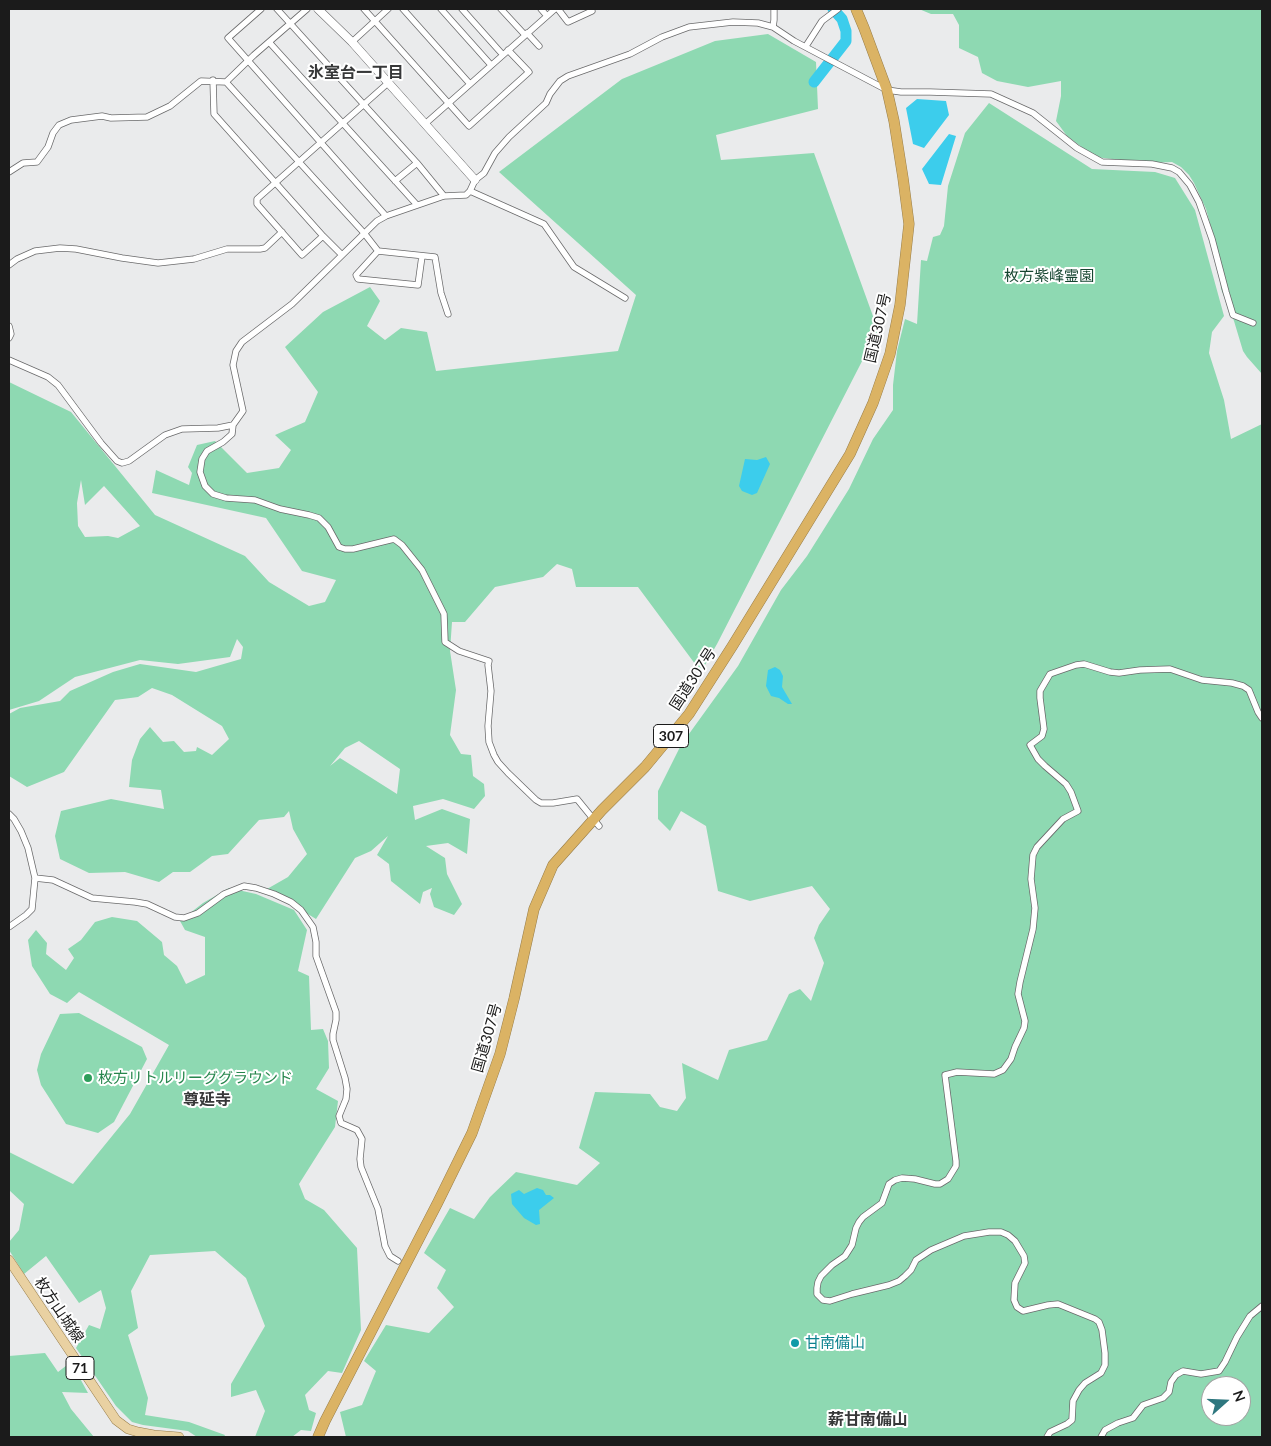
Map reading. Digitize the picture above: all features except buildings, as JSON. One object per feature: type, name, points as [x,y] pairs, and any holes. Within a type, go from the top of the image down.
[{"type":"highway","name":"国道307号","points":[[318,1437],[472,1133],[500,1054],[534,909],[553,866],[597,822],[689,714],[850,454],[873,403],[890,354],[900,305],[909,224],[894,121],[886,90],[856,9]]},
{"type":"main road","name":"枚方山城線","points":[[9,1260],[116,1420],[128,1429],[138,1432],[154,1436],[179,1437]]},
{"type":"street","points":[[262,9],[228,38],[386,216]]},
{"type":"street","points":[[277,9],[417,163],[444,196]]},
{"type":"street","points":[[226,82],[307,9]]},
{"type":"street","points":[[318,9],[352,42],[475,180]]},
{"type":"street","points":[[364,9],[469,126],[529,72],[506,53],[462,9]]},
{"type":"street","points":[[352,42],[388,9]]},
{"type":"street","points":[[403,9],[470,84]]},
{"type":"street","points":[[441,9],[492,65]]},
{"type":"street","points":[[501,9],[539,46]]},
{"type":"street","points":[[541,9],[547,16]]},
{"type":"street","points":[[426,124],[556,9],[568,22],[592,11],[591,9]]},
{"type":"street","points":[[773,28],[774,9]]},
{"type":"street","points":[[806,46],[822,21],[838,9]]},
{"type":"street","points":[[470,192],[475,180],[484,173],[495,153],[546,103],[560,81],[568,76],[630,54],[662,37],[690,27],[733,22],[758,23],[773,28],[886,90],[991,94],[1034,113],[1077,148],[1102,162],[1152,164],[1172,168],[1179,172],[1190,185],[1199,202],[1234,315],[1253,323]]},
{"type":"street","points":[[269,42],[417,205]]},
{"type":"street","points":[[213,80],[214,114],[341,254]]},
{"type":"street","points":[[9,172],[23,163],[37,162],[59,125],[71,120],[102,116],[111,118],[147,117],[170,106],[201,81],[226,82],[364,233],[378,251],[435,257],[441,293],[448,314]]},
{"type":"street","points":[[323,236],[302,255],[257,204],[257,199],[388,82]]},
{"type":"street","points":[[396,181],[417,163]]},
{"type":"street","points":[[597,822],[577,799],[553,803],[541,803],[536,800],[498,762],[489,742],[488,726],[491,691],[489,660],[459,651],[445,642],[444,614],[422,570],[402,545],[394,539],[353,550],[345,548],[340,546],[328,527],[318,518],[280,509],[255,500],[226,498],[213,494],[205,486],[200,472],[202,459],[207,452],[232,434],[233,425],[244,411],[233,364],[236,351],[242,342],[292,304],[341,254],[377,221],[386,216],[444,196],[470,192],[544,224],[574,267],[625,298]]},
{"type":"street","points":[[9,264],[35,251],[60,248],[158,263],[194,258],[227,248],[265,248],[282,232]]},
{"type":"street","points":[[378,251],[356,275],[358,279],[418,285],[422,256]]},
{"type":"street","points":[[9,326],[11,334],[9,338]]},
{"type":"street","points":[[9,360],[48,377],[58,385],[101,442],[117,461],[122,463],[129,461],[165,435],[182,429],[218,428],[233,425]]},
{"type":"street","points":[[1047,1437],[1050,1432],[1072,1420],[1073,1401],[1079,1390],[1085,1383],[1101,1373],[1105,1365],[1102,1330],[1099,1322],[1095,1319],[1058,1304],[1023,1311],[1017,1307],[1014,1300],[1015,1283],[1025,1263],[1024,1256],[1015,1241],[1008,1235],[1001,1232],[989,1232],[964,1236],[931,1250],[916,1260],[911,1270],[899,1281],[830,1302],[823,1300],[818,1294],[818,1282],[832,1265],[845,1256],[852,1245],[859,1222],[863,1216],[882,1203],[889,1184],[902,1178],[940,1184],[948,1178],[956,1166],[956,1161],[945,1075],[957,1072],[994,1074],[1003,1070],[1011,1059],[1024,1028],[1025,1021],[1018,994],[1033,930],[1035,908],[1032,879],[1033,854],[1037,847],[1063,819],[1078,811],[1066,784],[1038,759],[1030,745],[1042,736],[1044,729],[1040,691],[1050,674],[1076,664],[1084,664],[1110,672],[1170,669],[1202,680],[1243,686],[1249,690],[1262,718]]},
{"type":"street","points":[[9,814],[14,819],[25,839],[35,878],[32,909],[9,927]]},
{"type":"street","points":[[35,878],[52,880],[92,898],[147,904],[175,917],[184,918],[198,913],[224,894],[244,886],[274,894],[302,910],[313,927],[316,956],[336,1012],[332,1034],[347,1089],[346,1099],[339,1116],[341,1123],[357,1130],[362,1139],[361,1167],[378,1209],[385,1246],[390,1256],[398,1261]]},
{"type":"street","points":[[1101,1437],[1105,1430],[1133,1418],[1143,1405],[1163,1398],[1169,1392],[1171,1382],[1176,1375],[1183,1371],[1202,1374],[1220,1371],[1250,1316],[1262,1306]]},
{"type":"green space","points":[[919,9],[1262,9],[1262,374],[1243,351],[1234,321],[1221,289],[1218,253],[1206,209],[1189,175],[1172,162],[1147,163],[1095,157],[1067,136],[1056,121],[1061,96],[1061,81],[1028,87],[997,81],[982,73],[978,57],[959,48],[959,25],[953,14],[931,14]]},
{"type":"green space","points":[[768,34],[816,62],[818,109],[716,135],[721,160],[814,153],[878,330],[701,672],[638,587],[576,587],[572,569],[557,564],[543,577],[495,587],[465,622],[452,622],[450,651],[456,690],[450,735],[461,754],[471,755],[473,776],[484,784],[485,796],[474,809],[443,799],[413,806],[415,820],[442,809],[470,819],[467,854],[448,843],[426,846],[445,858],[447,874],[462,904],[454,915],[434,907],[430,894],[432,888],[423,892],[420,904],[391,881],[389,864],[377,855],[388,836],[371,851],[355,858],[316,919],[267,889],[288,877],[307,854],[293,829],[289,811],[284,817],[259,820],[228,854],[212,856],[190,872],[173,872],[159,882],[125,872],[89,873],[60,859],[55,836],[61,811],[111,799],[164,809],[161,790],[129,787],[132,760],[140,739],[150,727],[163,742],[174,741],[184,752],[196,751],[197,747],[212,755],[229,739],[222,726],[172,695],[152,688],[138,697],[115,700],[64,772],[27,787],[9,776],[9,714],[20,708],[60,701],[70,691],[113,672],[140,664],[196,672],[241,659],[243,647],[237,639],[230,657],[178,664],[140,660],[75,677],[39,701],[9,710],[9,382],[71,412],[155,515],[245,556],[269,582],[309,606],[325,602],[336,580],[302,571],[266,518],[152,493],[156,470],[189,485],[192,473],[188,467],[197,445],[215,441],[247,473],[279,468],[291,450],[275,435],[305,422],[318,392],[285,347],[323,312],[370,287],[380,301],[367,326],[385,340],[401,328],[427,332],[436,371],[618,351],[636,295],[499,172],[622,79],[715,41]],"holes":[[[81,480],[85,505],[104,486],[140,526],[118,538],[108,536],[85,537],[78,526],[77,503]],[[359,741],[400,769],[397,794],[340,758],[330,766],[345,748]]]},
{"type":"green space","name":"枚方紫峰霊園","points":[[989,103],[1092,169],[1155,172],[1175,178],[1195,210],[1224,316],[1212,332],[1209,353],[1224,400],[1231,439],[1262,424],[1262,1437],[346,1437],[340,1412],[362,1405],[376,1371],[364,1361],[386,1325],[429,1333],[454,1307],[437,1288],[446,1270],[424,1253],[450,1208],[474,1219],[490,1197],[516,1172],[577,1185],[600,1163],[579,1148],[595,1092],[650,1094],[660,1107],[677,1111],[686,1098],[682,1063],[718,1080],[729,1050],[767,1040],[789,994],[800,989],[811,1001],[824,963],[814,938],[819,925],[830,909],[812,886],[750,901],[718,891],[706,826],[681,811],[670,831],[658,819],[658,791],[681,745],[738,666],[781,590],[807,556],[849,489],[873,439],[893,410],[893,385],[897,351],[905,319],[917,324],[921,260],[927,261],[933,237],[940,235],[944,226],[948,186],[965,133]]},
{"type":"green space","points":[[229,888],[256,894],[294,910],[307,930],[298,971],[309,976],[311,1030],[323,1029],[328,1041],[329,1068],[316,1089],[338,1101],[335,1127],[299,1184],[305,1199],[324,1210],[357,1248],[361,1330],[342,1373],[328,1371],[305,1395],[309,1410],[316,1413],[311,1431],[301,1430],[292,1437],[255,1437],[265,1411],[256,1390],[231,1397],[231,1384],[265,1326],[246,1278],[215,1251],[150,1255],[131,1291],[138,1328],[128,1335],[148,1398],[145,1415],[189,1422],[225,1435],[224,1437],[197,1437],[188,1431],[132,1422],[116,1406],[76,1348],[89,1325],[100,1329],[106,1308],[101,1290],[79,1303],[46,1256],[24,1274],[9,1250],[9,1242],[19,1230],[24,1204],[9,1190],[9,1152],[73,1184],[130,1114],[169,1045],[79,992],[67,1003],[50,994],[32,966],[28,940],[36,930],[47,943],[46,954],[66,970],[74,958],[68,949],[81,940],[95,922],[112,917],[137,921],[162,942],[164,955],[177,966],[186,984],[205,975],[205,937],[185,930],[180,921],[203,903]]},
{"type":"green space","name":"枚方リトルリーググラウンド","points":[[79,1013],[142,1047],[147,1059],[114,1122],[98,1133],[66,1124],[41,1085],[37,1070],[41,1054],[60,1014]]},
{"type":"green space","points":[[45,1353],[58,1372],[71,1362],[88,1393],[62,1392],[71,1409],[94,1437],[9,1437],[9,1356]]},
{"type":"water","points":[[917,99],[946,101],[949,115],[924,148],[913,144],[906,108]]},
{"type":"water","points":[[949,134],[956,136],[941,185],[929,184],[922,169]]},
{"type":"water","points":[[766,457],[770,464],[757,493],[752,495],[742,491],[739,486],[745,459],[757,460]]},
{"type":"water","points":[[775,667],[780,670],[783,676],[782,687],[792,704],[771,696],[766,686],[768,670]]},
{"type":"water","points":[[537,1188],[554,1198],[539,1210],[540,1224],[536,1225],[524,1218],[512,1204],[511,1194],[519,1190],[524,1194]]},
{"type":"waterway","points":[[814,82],[846,41],[846,31],[842,19],[833,9]]},
{"type":"place","name":"枚方リトルリーググラウンド","points":[[88,1078]]},
{"type":"place","name":"甘南備山","points":[[795,1343]]},
{"type":"district","name":"氷室台一丁目","points":[[356,73]]},
{"type":"district","name":"尊延寺","points":[[207,1100]]},
{"type":"district","name":"薪甘南備山","points":[[868,1420]]}]
